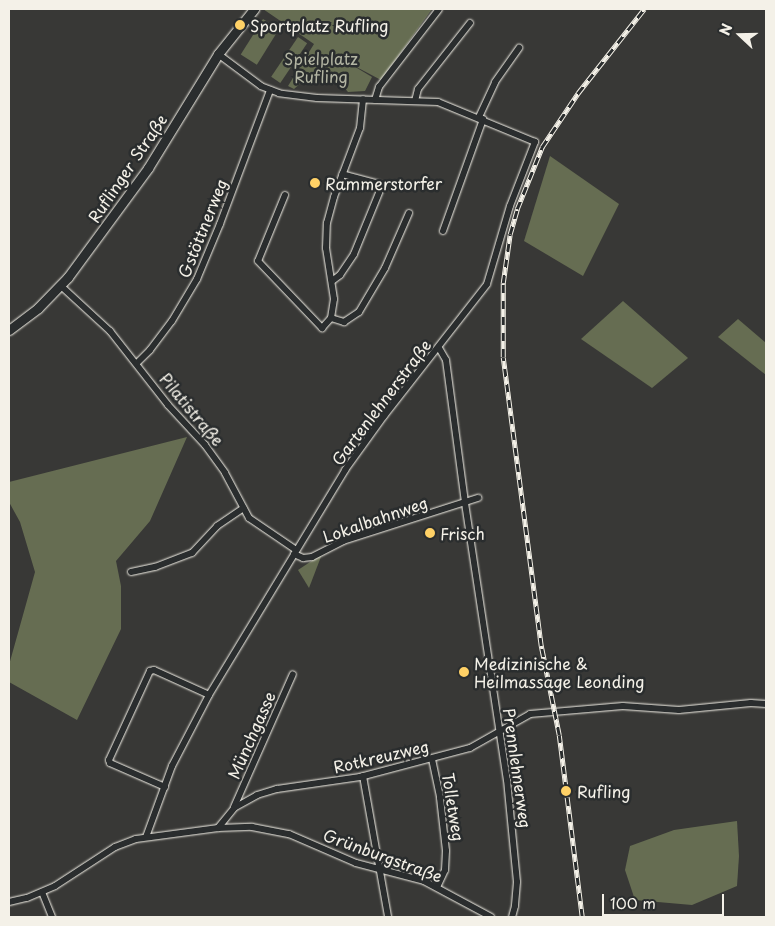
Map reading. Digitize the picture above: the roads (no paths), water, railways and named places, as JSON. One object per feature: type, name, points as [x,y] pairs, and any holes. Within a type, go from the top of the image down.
[{"type":"street","name":"Ruflinger Straße","points":[[9,330],[38,308],[61,286],[148,168],[218,54],[254,9]]},
{"type":"street","points":[[375,100],[379,86],[439,9]]},
{"type":"street","points":[[415,101],[418,89],[470,23]]},
{"type":"street","points":[[443,231],[495,82],[519,48]]},
{"type":"street","points":[[218,54],[270,90],[294,96],[444,104],[481,118]]},
{"type":"street","name":"Gstöttnerweg","points":[[137,363],[150,350],[172,321],[197,279],[220,224],[270,90]]},
{"type":"street","points":[[285,195],[258,261],[322,328],[331,318],[334,299],[328,264],[326,236],[330,210],[360,128],[363,99]]},
{"type":"street","name":"Gartenlehnerstraße","points":[[146,837],[178,754],[209,695],[295,552],[363,443],[439,348],[487,284],[510,206],[535,142],[481,118]]},
{"type":"street","points":[[332,281],[340,275],[354,254],[381,188],[379,184],[342,174]]},
{"type":"street","points":[[331,318],[344,322],[359,312],[389,261],[409,214]]},
{"type":"street","name":"Pilatistraße","points":[[61,286],[98,318],[137,363],[168,405],[217,460],[249,518],[295,552]]},
{"type":"street","points":[[439,348],[446,360],[465,503]]},
{"type":"street","name":"Lokalbahnweg","points":[[295,552],[303,558],[312,557],[343,540],[478,498]]},
{"type":"street","name":"Prennlehnerweg","points":[[465,503],[508,780],[517,882],[512,917]]},
{"type":"street","points":[[131,572],[192,553],[217,526],[244,508]]},
{"type":"street","points":[[165,787],[110,763],[109,760],[150,671],[154,670],[209,695]]},
{"type":"street","name":"Münchgasse","points":[[234,808],[293,674]]},
{"type":"street","name":"Rotkreuzweg","points":[[218,828],[234,808],[267,791],[363,776],[470,748],[525,716],[616,707],[694,709],[751,703],[766,704]]},
{"type":"street","name":"Tolletweg","points":[[432,759],[440,798],[446,851],[445,870],[436,887]]},
{"type":"street","points":[[363,776],[388,917]]},
{"type":"street","name":"Grünburgstraße","points":[[9,902],[27,898],[64,882],[115,847],[146,837],[218,828],[252,827],[280,831],[342,858],[378,869],[412,876],[491,917]]},
{"type":"street","points":[[42,892],[52,917]]},
{"type":"railway","points":[[582,917],[559,735],[541,646],[503,357],[503,283],[510,234],[517,209],[542,147],[578,93],[644,9]]},
{"type":"place","name":"Sportplatz Rufling","points":[[240,25]]},
{"type":"place","name":"Rammerstorfer","points":[[315,183]]},
{"type":"place","name":"Frisch","points":[[430,533]]},
{"type":"place","name":"Medizinische & Heilmassage Leonding","points":[[464,672]]},
{"type":"place","name":"Rufling","points":[[566,791]]},
{"type":"park label","name":"Spielplatz Rufling","points":[[321,67]]}]
